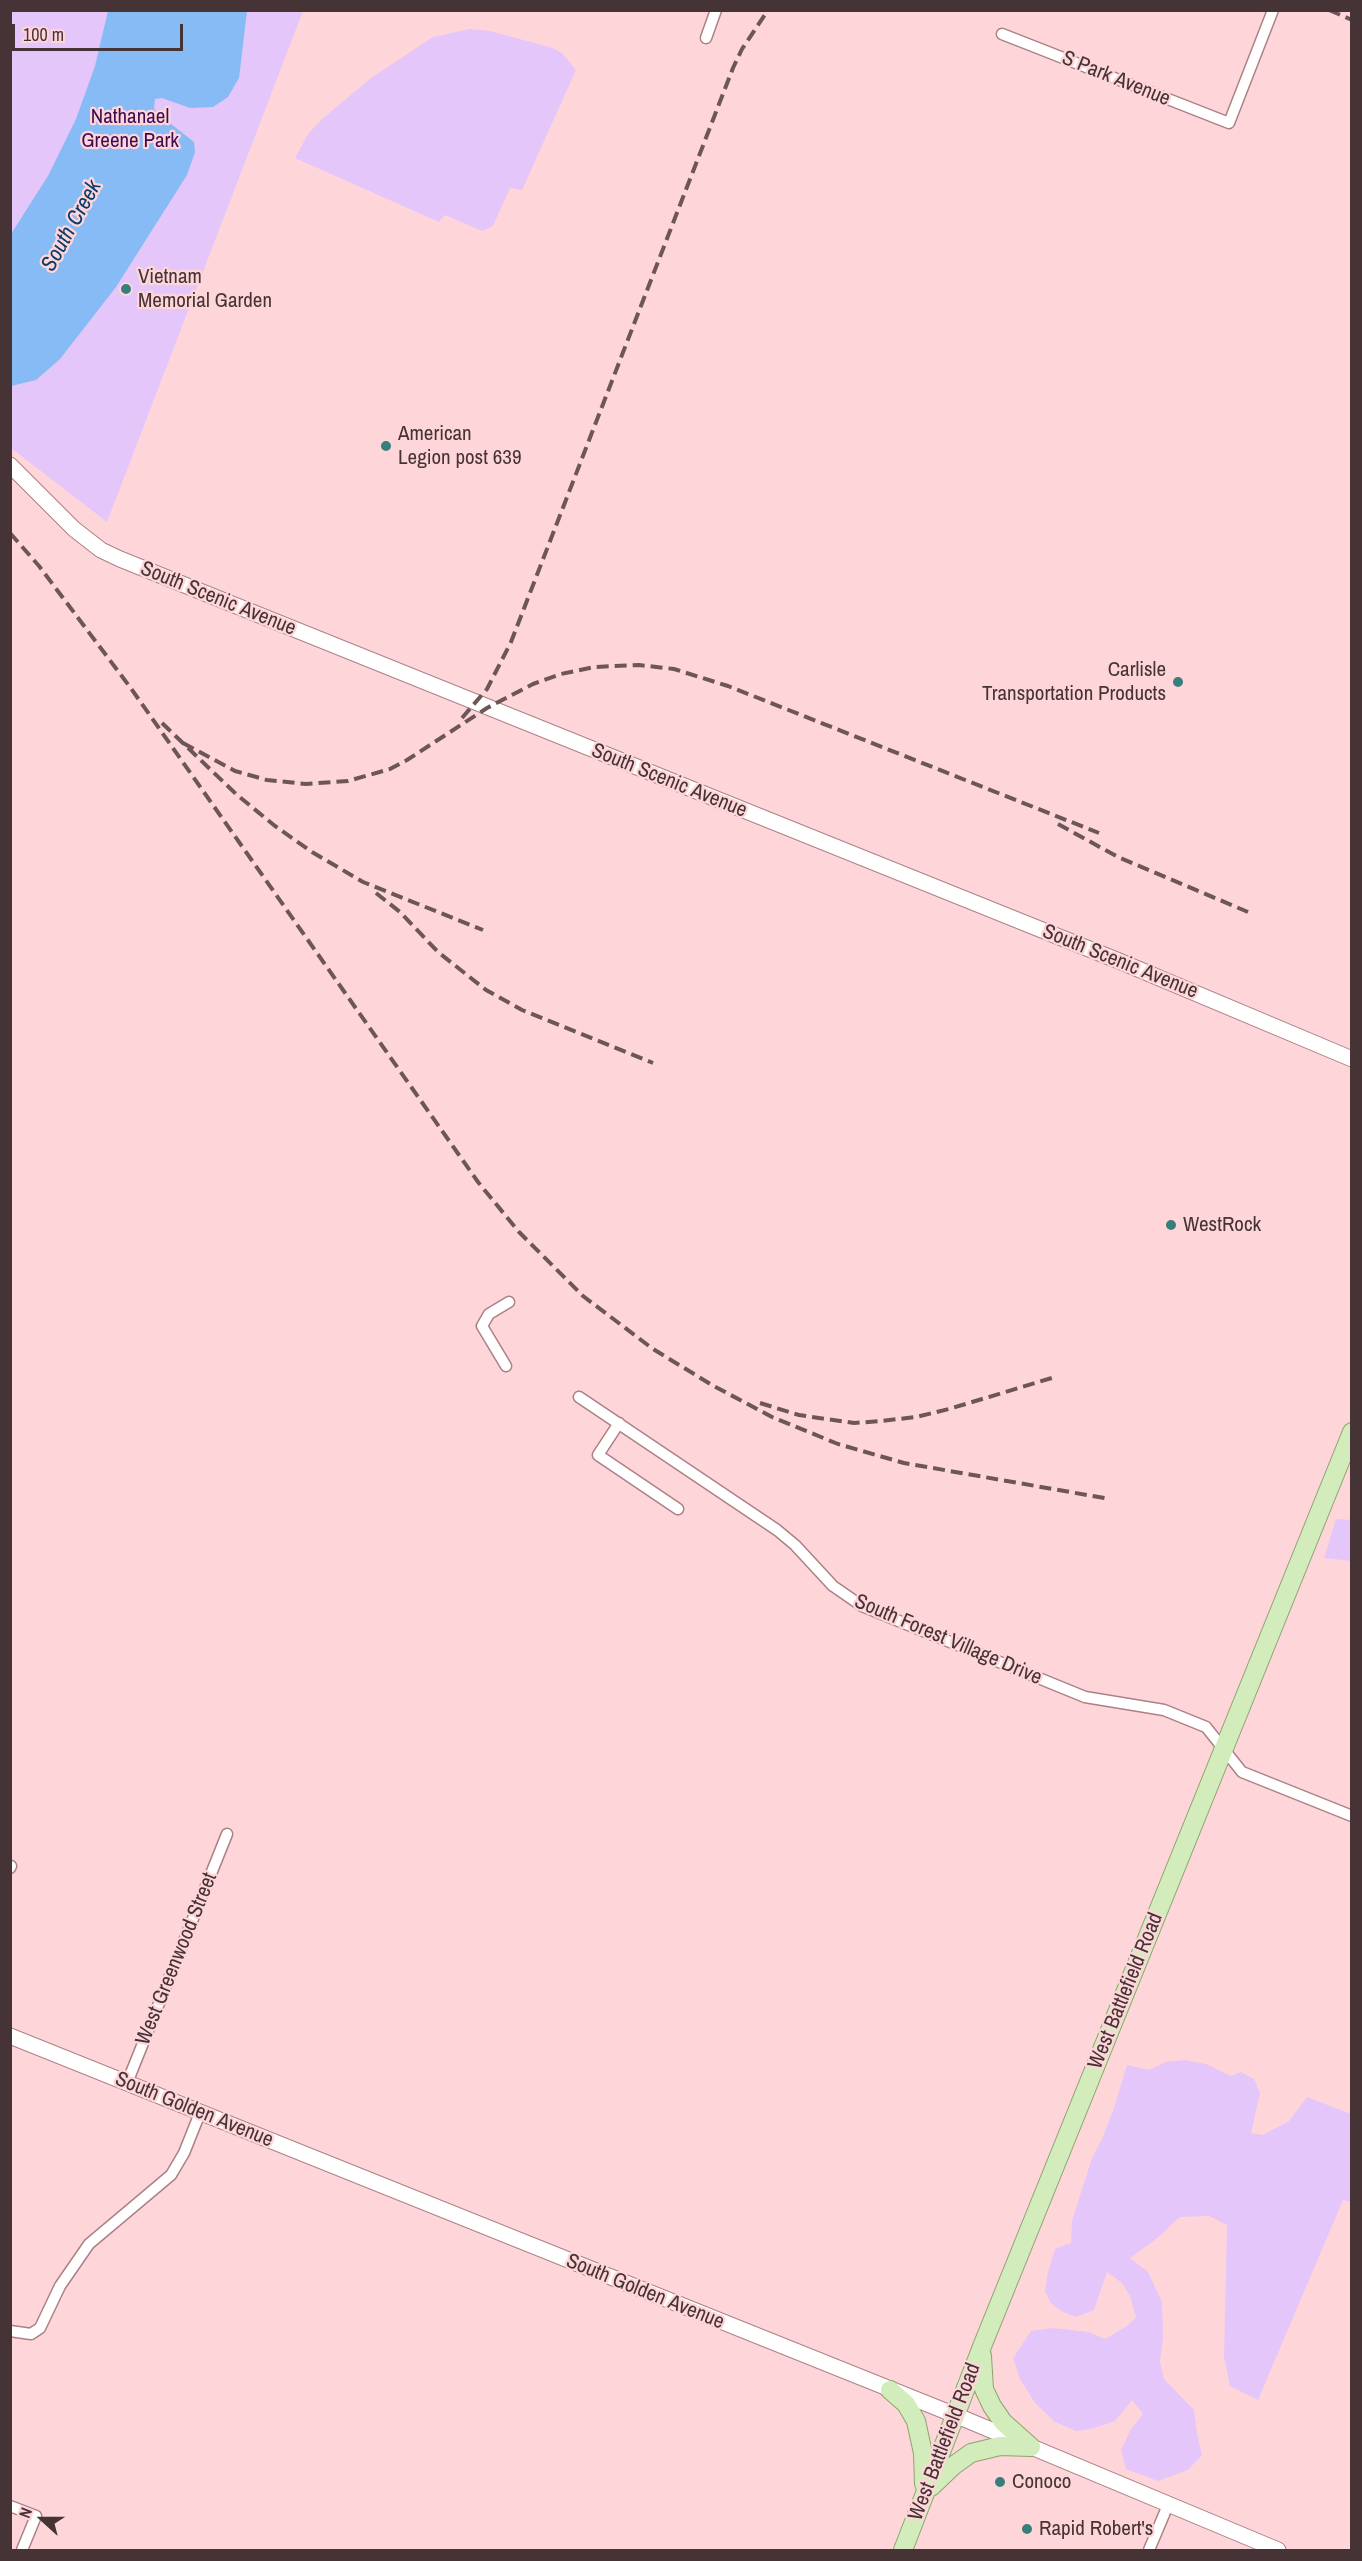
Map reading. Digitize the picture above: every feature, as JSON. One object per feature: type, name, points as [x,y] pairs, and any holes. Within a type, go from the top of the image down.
[{"type":"main road","name":"South Scenic Avenue","points":[[10,465],[74,529],[101,550],[120,559],[1119,961],[1352,1059]]},
{"type":"main road","name":"West Battlefield Road","points":[[903,2550],[983,2344],[1352,1432]]},
{"type":"main road","name":"South Golden Avenue","points":[[10,2036],[955,2415],[1278,2550]]},
{"type":"main road","points":[[983,2344],[982,2372],[987,2397],[1003,2422],[1031,2447]]},
{"type":"main road","points":[[890,2390],[906,2404],[919,2430],[923,2453],[924,2495]]},
{"type":"main road","points":[[924,2495],[942,2475],[971,2453],[1000,2446],[1031,2447]]},
{"type":"street","points":[[706,38],[716,10]]},
{"type":"street","name":"S Park Avenue","points":[[1002,34],[1229,123],[1273,10]]},
{"type":"street","points":[[506,1366],[482,1326],[489,1314],[508,1302]]},
{"type":"street","name":"South Forest Village Drive","points":[[579,1397],[777,1530],[795,1545],[833,1586],[862,1606],[1085,1697],[1164,1710],[1206,1727],[1242,1772],[1352,1816]]},
{"type":"street","points":[[619,1423],[598,1455],[678,1509]]},
{"type":"street","name":"West Greenwood Street","points":[[127,2083],[227,1834]]},
{"type":"street","points":[[14,2333],[31,2334],[40,2328],[60,2286],[89,2244],[171,2175],[184,2153],[200,2113]]},
{"type":"street","points":[[1149,2550],[1168,2505]]},
{"type":"street","points":[[10,2506],[36,2516],[22,2550]]},
{"type":"green space","name":"Nathanael Greene Park","points":[[10,11],[303,11],[107,522],[11,448]]},
{"type":"green space","points":[[470,29],[490,31],[553,48],[562,53],[576,70],[522,190],[510,188],[493,226],[482,231],[445,215],[439,222],[295,158],[308,134],[321,120],[371,78],[433,37]]},
{"type":"green space","points":[[1336,1519],[1351,1520],[1351,1561],[1324,1558]]},
{"type":"green space","points":[[1184,2060],[1206,2064],[1231,2076],[1241,2072],[1254,2079],[1260,2093],[1251,2133],[1263,2135],[1289,2121],[1307,2097],[1351,2114],[1351,2202],[1343,2200],[1258,2400],[1230,2386],[1224,2357],[1227,2225],[1209,2216],[1180,2217],[1155,2240],[1130,2258],[1148,2272],[1162,2302],[1163,2336],[1160,2362],[1164,2379],[1194,2410],[1202,2455],[1188,2470],[1158,2481],[1126,2469],[1121,2450],[1131,2429],[1143,2414],[1132,2400],[1115,2421],[1076,2431],[1055,2422],[1035,2403],[1020,2379],[1013,2358],[1031,2331],[1053,2328],[1088,2332],[1105,2339],[1127,2326],[1136,2317],[1130,2296],[1122,2283],[1107,2272],[1094,2310],[1076,2317],[1061,2311],[1051,2303],[1045,2291],[1048,2272],[1055,2249],[1071,2243],[1072,2221],[1092,2158],[1114,2108],[1127,2065],[1149,2070],[1166,2062]]},
{"type":"water","name":"South Creek","points":[[108,11],[247,11],[239,78],[228,97],[213,107],[190,108],[162,98],[155,99],[154,108],[157,113],[194,142],[195,152],[187,175],[116,287],[60,359],[36,380],[11,386],[11,234],[48,176],[76,119],[95,66]]},
{"type":"railway","points":[[462,718],[487,689],[511,642],[733,68],[742,49],[768,10]]},
{"type":"railway","points":[[1329,10],[1352,20]]},
{"type":"railway","points":[[10,533],[39,566],[130,687],[478,1182],[519,1232],[583,1296],[653,1349],[712,1385],[772,1417],[838,1444],[904,1463],[1110,1499]]},
{"type":"railway","points":[[183,743],[235,771],[267,780],[306,784],[348,781],[390,769],[487,708],[533,684],[561,674],[594,667],[639,665],[674,669],[728,686],[1099,833]]},
{"type":"railway","points":[[162,723],[236,794],[312,852],[363,882],[483,930]]},
{"type":"railway","points":[[1058,824],[1118,857],[1248,912]]},
{"type":"railway","points":[[376,893],[400,912],[438,952],[486,990],[522,1010],[653,1063]]},
{"type":"railway","points":[[760,1403],[799,1415],[854,1423],[881,1421],[916,1417],[949,1409],[1055,1377]]},
{"type":"place","name":"Vietnam Memorial Garden","points":[[126,289]]},
{"type":"place","name":"American Legion post 639","points":[[386,446]]},
{"type":"place","name":"Carlisle Transportation Products","points":[[1178,682]]},
{"type":"place","name":"WestRock","points":[[1171,1225]]},
{"type":"place","name":"Conoco","points":[[1000,2482]]},
{"type":"place","name":"Rapid Robert's","points":[[1027,2529]]}]
